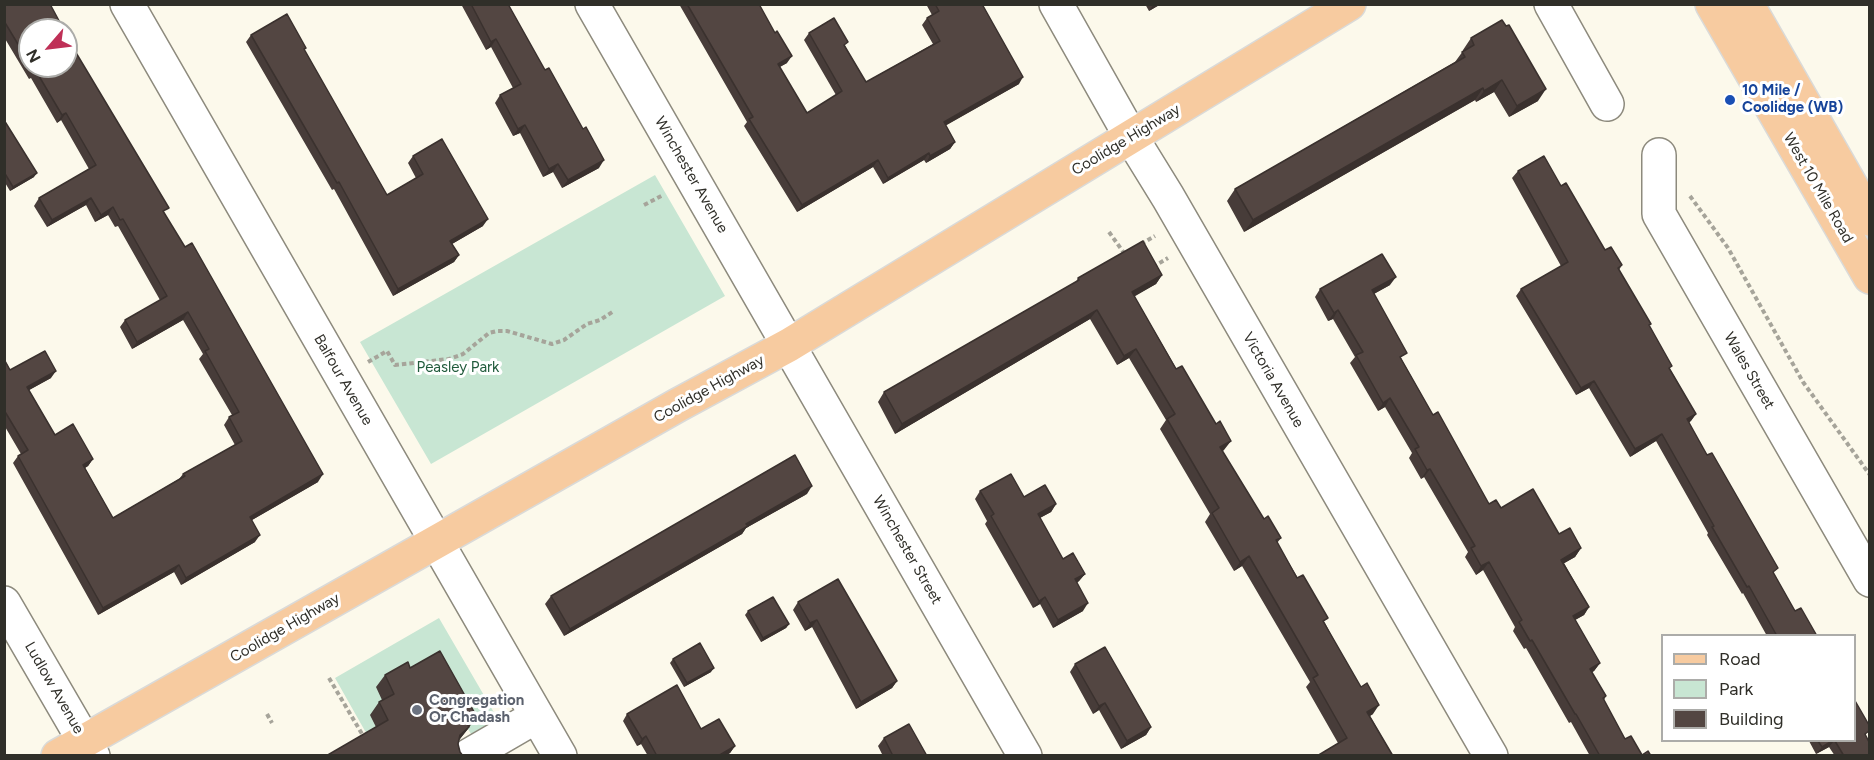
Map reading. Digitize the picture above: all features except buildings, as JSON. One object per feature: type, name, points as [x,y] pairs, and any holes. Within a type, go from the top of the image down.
[{"type":"main road","name":"Coolidge Highway","points":[[79,751],[437,542],[678,405],[789,345],[1349,4]]},
{"type":"main road","name":"West 10 Mile Road","points":[[1712,4],[1869,277]]},
{"type":"main road","points":[[1747,4],[1869,219]]},
{"type":"street","name":"Balfour Avenue","points":[[127,4],[560,756]]},
{"type":"street","name":"Winchester Avenue","points":[[592,4],[789,345]]},
{"type":"street","name":"Victoria Avenue","points":[[1056,4],[1491,756]]},
{"type":"street","points":[[1551,4],[1607,104]]},
{"type":"street","name":"Wales Street","points":[[1659,155],[1659,214],[1869,580]]},
{"type":"street","name":"Winchester Street","points":[[789,345],[1025,756]]},
{"type":"street","name":"Ludlow Avenue","points":[[4,603],[79,751]]},
{"type":"street","points":[[468,756],[537,716]]},
{"type":"path","points":[[644,205],[663,195]]},
{"type":"path","points":[[1691,196],[1728,248],[1803,382],[1869,476]]},
{"type":"path","points":[[1109,232],[1124,253],[1155,236]]},
{"type":"path","points":[[1149,269],[1168,258]]},
{"type":"path","points":[[341,377],[387,351],[395,364],[456,357],[489,333],[497,331],[515,333],[552,344],[564,340],[587,324],[600,320],[614,311]]},
{"type":"path","points":[[329,678],[366,740]]},
{"type":"path","points":[[267,714],[272,723]]},
{"type":"green space","name":"Peasley Park","points":[[655,175],[725,296],[431,464],[360,342]]},
{"type":"green space","points":[[439,618],[503,728],[476,742],[468,729],[385,706],[379,732],[369,738],[335,678]]},
{"type":"place","name":"10 Mile / Coolidge (WB)","points":[[1730,100]]},
{"type":"place","name":"Congregation Or Chadash","points":[[417,710]]}]
